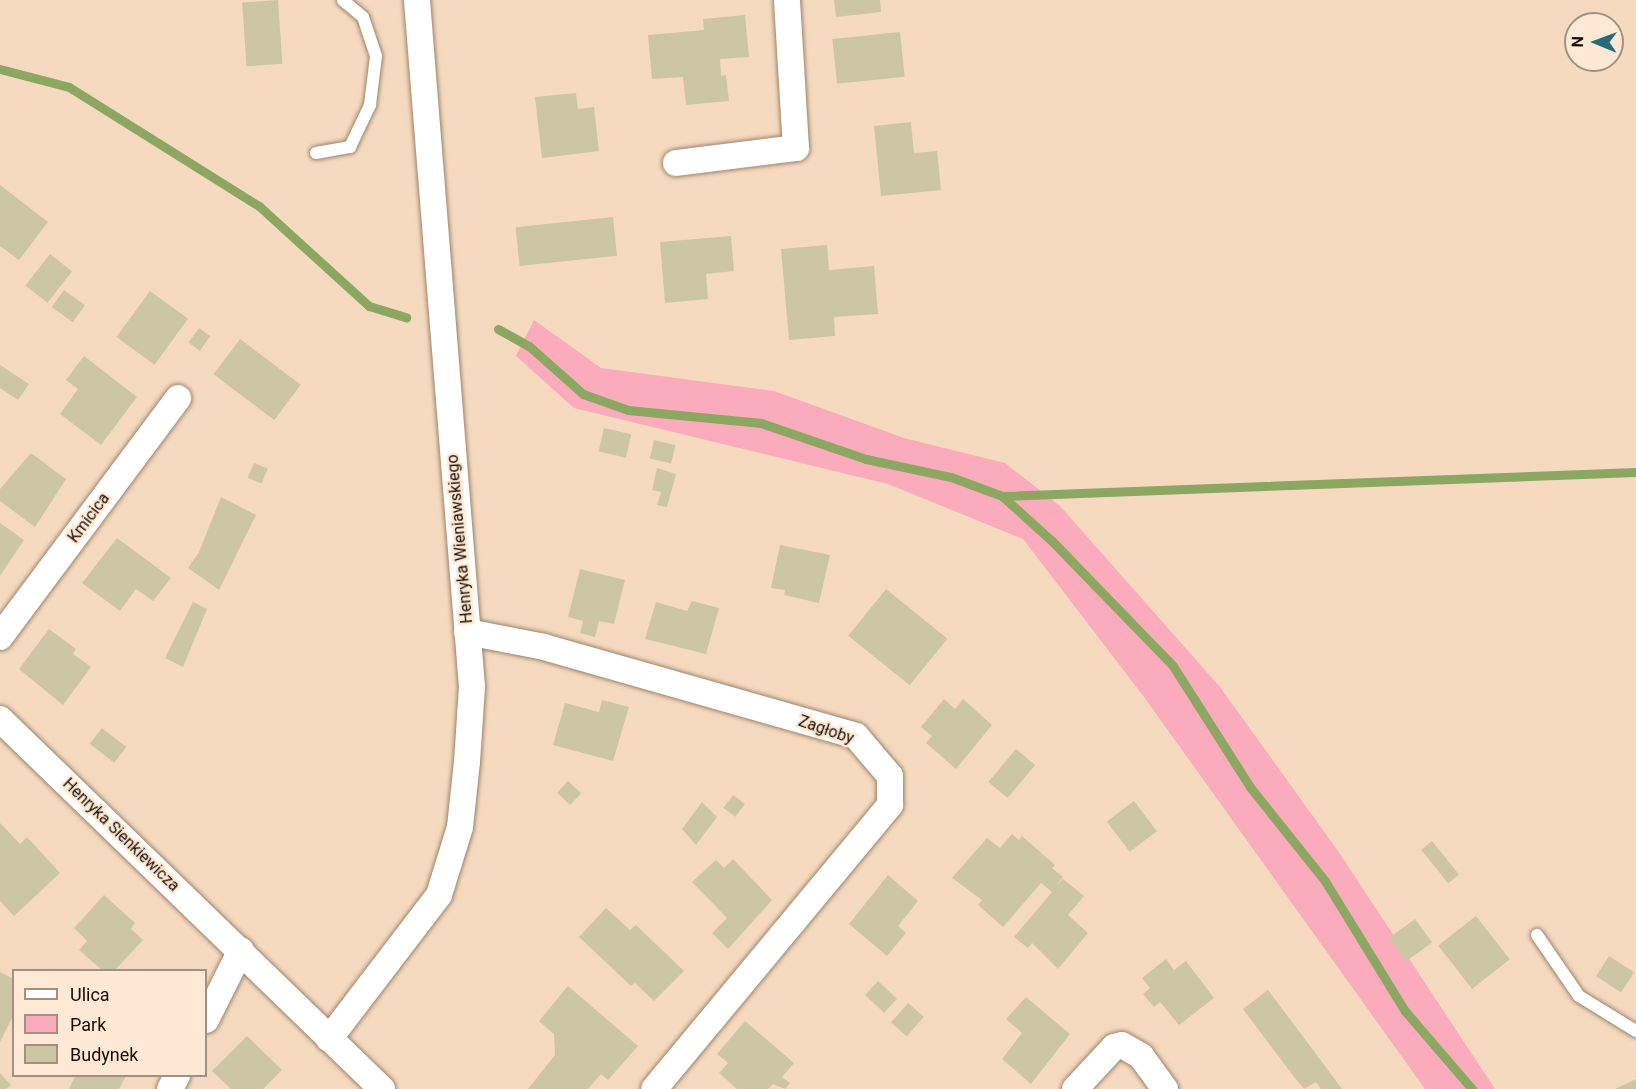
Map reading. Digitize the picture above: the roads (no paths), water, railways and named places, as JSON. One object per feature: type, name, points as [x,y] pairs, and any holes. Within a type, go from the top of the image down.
[{"type":"street","name":"Henryka Wieniawskiego","points":[[329,1039],[439,895],[460,827],[467,762],[472,687],[417,0]]},
{"type":"street","points":[[676,163],[796,148],[787,0]]},
{"type":"street","name":"Kmicica","points":[[0,638],[178,398]]},
{"type":"street","name":"Zagłoby","points":[[467,632],[544,647],[856,736],[890,776],[890,805],[654,1089]]},
{"type":"street","name":"Henryka Sienkiewicza","points":[[0,719],[382,1089]]},
{"type":"street","points":[[207,1018],[241,950]]},
{"type":"street","points":[[1076,1089],[1114,1047],[1122,1045],[1141,1056],[1165,1089]]},
{"type":"lane","points":[[316,153],[350,147],[369,105],[376,56],[363,17],[343,0]]},
{"type":"lane","points":[[1537,935],[1579,996],[1636,1031]]},
{"type":"waterway","points":[[0,69],[69,87],[259,206],[369,306],[406,317]]},
{"type":"waterway","points":[[498,329],[529,346],[583,394],[628,410],[761,423],[866,459],[951,477],[1002,496],[1052,541],[1173,666],[1250,787],[1325,881],[1405,1011],[1472,1089]]},
{"type":"waterway","points":[[1002,496],[1636,472]]}]
